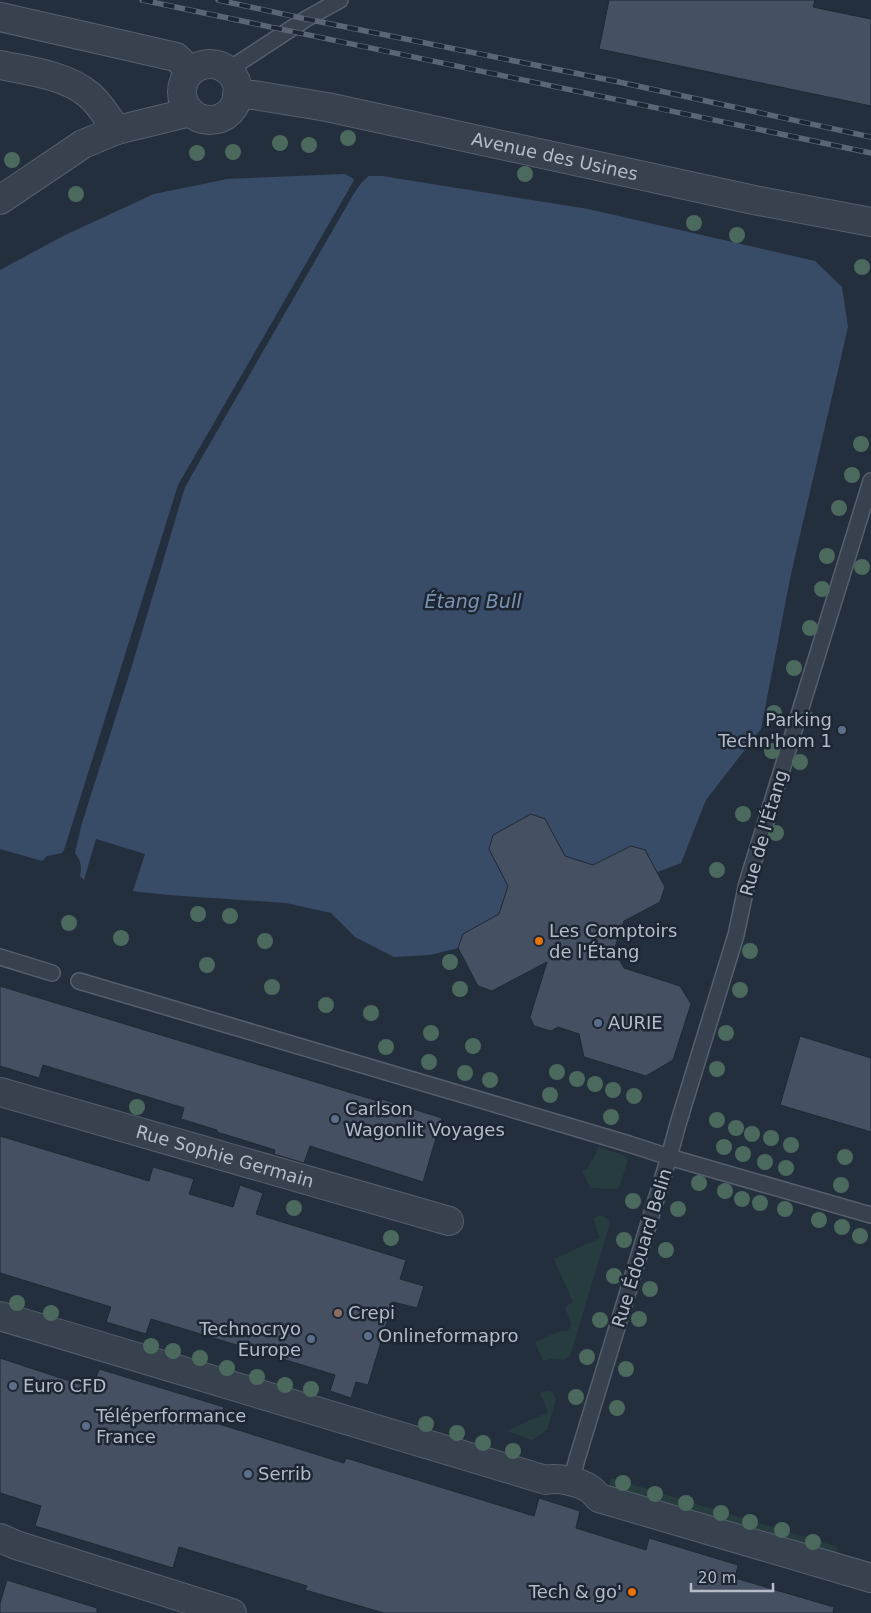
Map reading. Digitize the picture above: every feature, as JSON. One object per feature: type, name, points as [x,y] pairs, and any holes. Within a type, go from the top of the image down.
[{"type":"street","points":[[0,17],[176,57],[191,71]]},
{"type":"street","points":[[216,64],[228,70],[234,77],[237,86],[237,95],[233,107],[225,116],[213,120],[201,118],[191,112],[184,103],[182,92],[184,80],[191,71],[203,65],[216,64]]},
{"type":"street","points":[[0,65],[40,73],[72,84],[89,94],[117,130]]},
{"type":"street","name":"Avenue des Usines","points":[[237,95],[327,107],[754,200],[871,222]]},
{"type":"street","points":[[0,200],[83,144],[117,130],[191,112]]},
{"type":"street","name":"Rue Sophie Germain","points":[[0,1092],[449,1221]]},
{"type":"street","points":[[0,1316],[546,1480],[555,1478],[571,1482],[590,1489],[598,1498],[871,1578]]},
{"type":"street","points":[[0,1538],[16,1545],[232,1613]]},
{"type":"lane","points":[[228,70],[306,19],[340,0]]},
{"type":"lane","name":"Rue de l'Étang","points":[[669,1157],[736,935],[747,883],[871,481]]},
{"type":"lane","points":[[0,957],[52,972]]},
{"type":"lane","points":[[79,981],[669,1157]]},
{"type":"lane","name":"Rue Édouard Belin","points":[[571,1482],[669,1157],[871,1216]]},
{"type":"green space","points":[[599,1147],[623,1155],[628,1159],[620,1186],[617,1189],[590,1188],[582,1171],[588,1168]]},
{"type":"green space","points":[[598,1216],[606,1217],[610,1223],[571,1353],[565,1359],[543,1361],[535,1342],[560,1331],[566,1331],[570,1328],[571,1324],[565,1307],[573,1302],[554,1259],[600,1238],[593,1218]]},
{"type":"green space","points":[[552,1392],[556,1399],[547,1430],[532,1440],[507,1431],[548,1412],[540,1393]]},
{"type":"green space","points":[[611,1478],[838,1547],[836,1553],[609,1485]]},
{"type":"water","points":[[345,174],[354,179],[353,182],[178,485],[64,850],[62,853],[47,856],[42,861],[0,849],[0,270],[65,235],[154,194],[227,179]]},
{"type":"water","name":"Étang Bull","points":[[369,176],[382,176],[588,209],[815,261],[842,287],[848,327],[791,574],[761,729],[706,800],[681,863],[458,948],[430,955],[394,957],[355,937],[331,913],[286,903],[168,895],[113,889],[85,881],[80,876],[79,859],[75,853],[82,823],[131,669],[185,487],[353,195]]},
{"type":"pier","points":[[96,839],[145,854],[132,894],[112,892],[83,883]]},
{"type":"building","points":[[609,0],[815,0],[813,7],[871,19],[871,106],[599,49]]},
{"type":"building","name":"Les Comptoirs de l'Étang","points":[[531,814],[545,819],[565,856],[593,865],[631,846],[645,850],[665,887],[660,902],[624,921],[614,950],[624,968],[680,986],[691,1004],[673,1060],[646,1076],[584,1057],[579,1034],[558,1027],[551,1031],[534,1026],[530,1017],[547,962],[492,991],[478,986],[458,948],[463,934],[499,914],[508,886],[489,849],[493,835]]},
{"type":"building","points":[[0,986],[378,1101],[378,1098],[442,1118],[423,1182],[310,1146],[304,1163],[274,1154],[275,1150],[181,1119],[184,1108],[43,1065],[39,1078],[0,1066]]},
{"type":"building","points":[[800,1036],[871,1058],[871,1132],[780,1105]]},
{"type":"building","points":[[0,1136],[149,1181],[153,1167],[194,1179],[189,1194],[233,1207],[240,1185],[263,1193],[256,1214],[406,1260],[400,1279],[424,1286],[417,1308],[393,1302],[368,1385],[356,1382],[351,1398],[330,1391],[335,1375],[151,1319],[146,1334],[106,1322],[111,1307],[0,1273]]},
{"type":"building","points":[[0,1358],[88,1387],[89,1385],[93,1386],[99,1369],[224,1407],[219,1424],[344,1463],[346,1458],[534,1516],[539,1498],[580,1511],[576,1528],[646,1550],[649,1538],[738,1565],[735,1578],[834,1607],[833,1613],[384,1613],[305,1590],[307,1586],[179,1547],[173,1568],[35,1526],[41,1506],[0,1493]]},
{"type":"building","points":[[7,1580],[97,1608],[97,1613],[0,1613],[0,1603]]},
{"type":"railway","points":[[142,0],[871,153]]},
{"type":"railway","points":[[218,0],[619,82],[871,137]]},
{"type":"place","name":"Parking Techn'hom 1","points":[[842,730]]},
{"type":"place","name":"Les Comptoirs de l'Étang","points":[[539,941]]},
{"type":"place","name":"AURIE","points":[[598,1023]]},
{"type":"place","name":"Carlson Wagonlit Voyages","points":[[335,1119]]},
{"type":"place","name":"Crepi","points":[[338,1313]]},
{"type":"place","name":"Onlineformapro","points":[[368,1336]]},
{"type":"place","name":"Technocryo Europe","points":[[311,1339]]},
{"type":"place","name":"Euro CFD","points":[[13,1386]]},
{"type":"place","name":"Téléperformance France","points":[[86,1426]]},
{"type":"place","name":"Serrib","points":[[248,1474]]},
{"type":"place","name":"Tech & go'","points":[[632,1592]]}]
